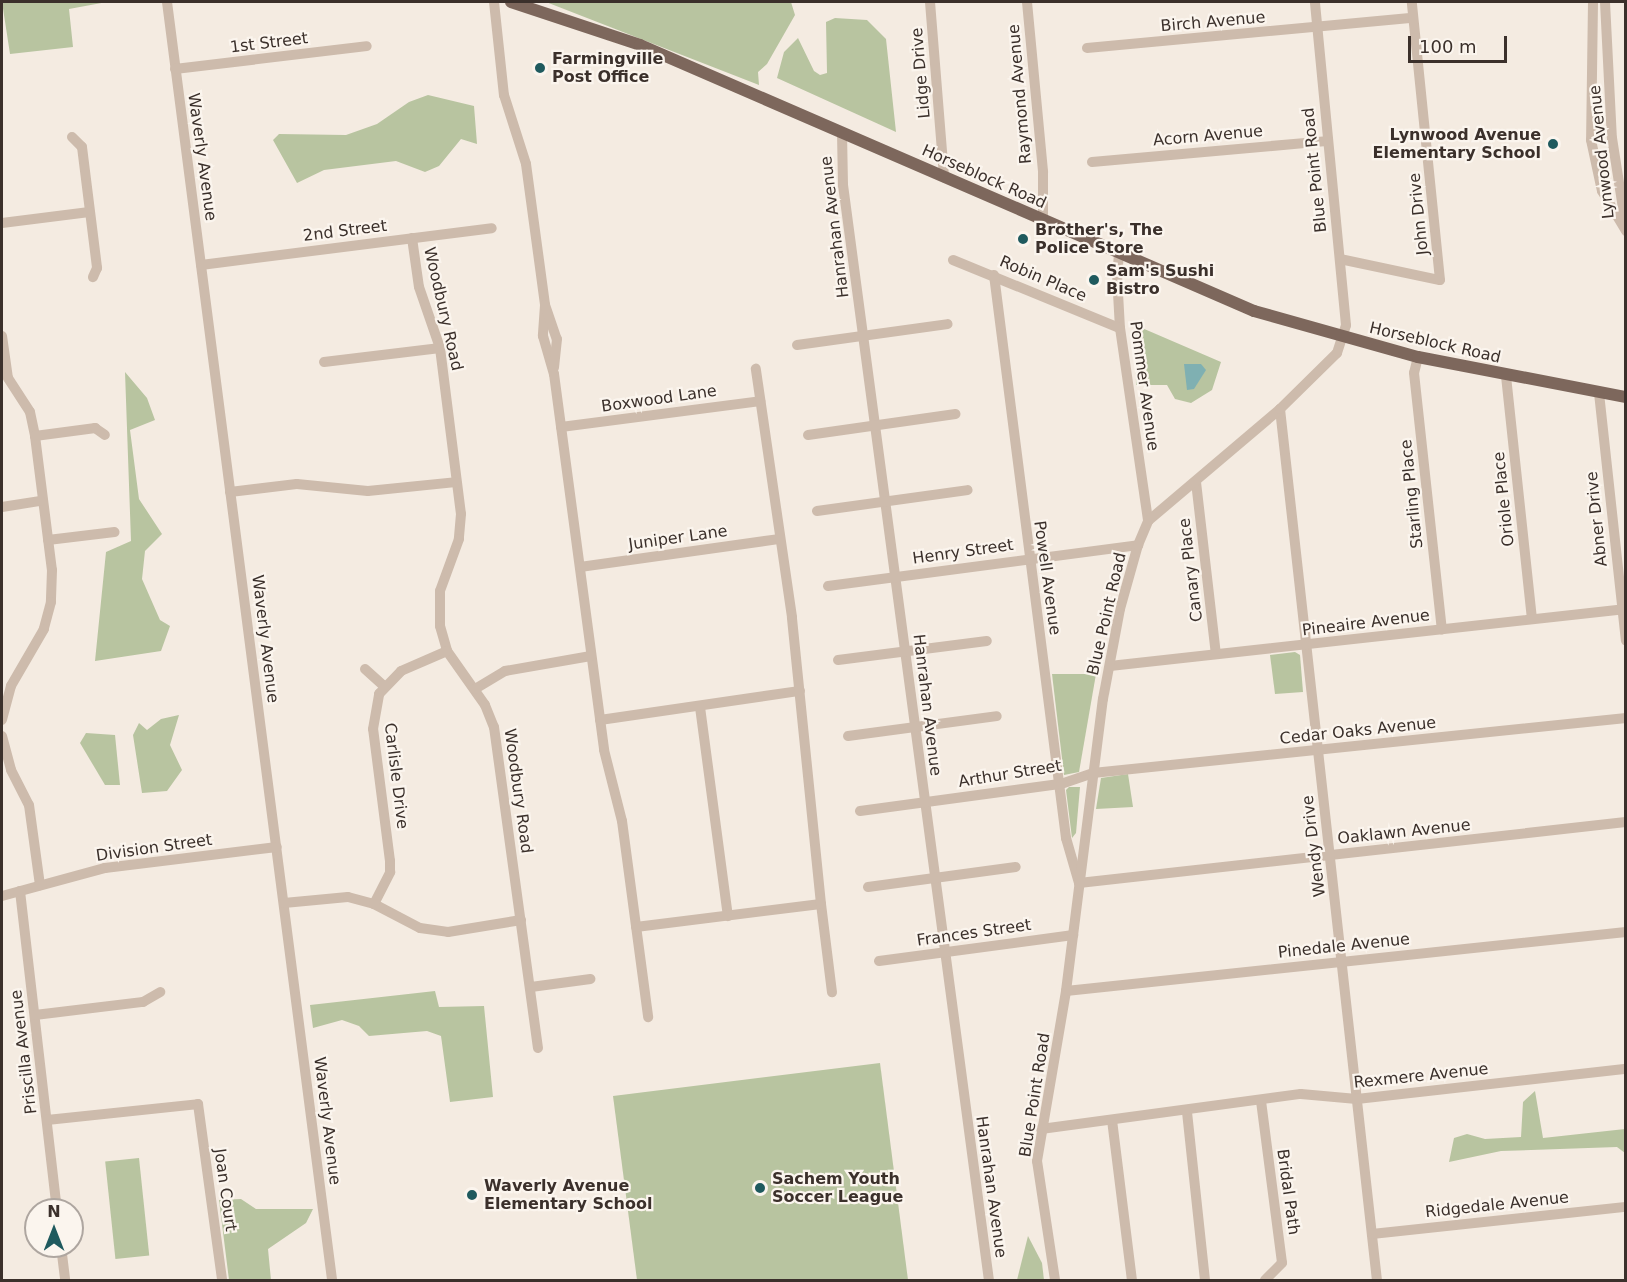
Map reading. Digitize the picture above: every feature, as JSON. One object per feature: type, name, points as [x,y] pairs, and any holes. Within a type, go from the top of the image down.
[{"type":"main road","name":"Horseblock Road","points":[[512,2],[640,45],[1254,312],[1342,339],[1418,357],[1626,398]]},
{"type":"street","name":"Waverly Avenue","points":[[167,2],[332,1281]]},
{"type":"street","points":[[494,2],[502,84],[526,164],[545,305],[557,339],[554,374],[591,656],[600,720],[622,821],[648,1017]]},
{"type":"street","name":"Lidge Drive","points":[[930,2],[944,177]]},
{"type":"street","name":"Raymond Avenue","points":[[1027,2],[1043,172],[1043,220]]},
{"type":"street","name":"Blue Point Road","points":[[1055,1281],[1037,1161],[1066,991],[1093,773],[1110,666],[1138,545],[1148,521],[1280,409],[1337,353],[1346,325],[1326,141],[1315,2]]},
{"type":"street","name":"John Drive","points":[[1340,259],[1440,280],[1412,2]]},
{"type":"street","name":"Lynwood Avenue","points":[[1593,2],[1591,140],[1602,191],[1626,231]]},
{"type":"street","name":"Lynwood Avenue","points":[[1605,2],[1612,138],[1626,226]]},
{"type":"street","name":"Birch Avenue","points":[[1087,48],[1413,18]]},
{"type":"street","name":"1st Street","points":[[175,69],[367,46]]},
{"type":"street","name":"Hanrahan Avenue","points":[[842,133],[840,158],[988,1281]]},
{"type":"street","points":[[72,136],[82,147],[97,268],[93,277]]},
{"type":"street","name":"Acorn Avenue","points":[[1092,162],[1326,141]]},
{"type":"street","points":[[2,222],[89,212]]},
{"type":"street","name":"2nd Street","points":[[201,265],[492,228]]},
{"type":"street","name":"Woodbury Road","points":[[412,238],[419,286],[440,348],[456,482],[459,539],[439,605],[447,651],[490,713],[496,734],[538,1048]]},
{"type":"street","name":"Pommer Avenue","points":[[1119,254],[1116,275],[1120,328],[1148,521]]},
{"type":"street","name":"Robin Place","points":[[953,260],[1120,328]]},
{"type":"street","name":"Powell Avenue","points":[[994,275],[1029,558],[1061,784],[1066,838],[1079,883]]},
{"type":"street","points":[[797,345],[948,324]]},
{"type":"street","points":[[2,336],[8,378],[30,412],[36,436],[41,501],[48,540],[51,590],[48,616],[30,659],[10,686],[2,720]]},
{"type":"street","points":[[324,362],[440,348]]},
{"type":"street","name":"Starling Place","points":[[1418,357],[1414,373],[1442,629]]},
{"type":"street","points":[[756,369],[801,691],[805,777],[832,992]]},
{"type":"street","name":"Oriole Place","points":[[1506,376],[1532,619]]},
{"type":"street","name":"Abner Drive","points":[[1599,393],[1626,642]]},
{"type":"street","name":"Boxwood Lane","points":[[561,427],[760,400]]},
{"type":"street","name":"Wendy Drive","points":[[1280,409],[1377,1281]]},
{"type":"street","points":[[808,435],[956,414]]},
{"type":"street","points":[[36,436],[95,428],[105,435]]},
{"type":"street","points":[[230,492],[297,484],[368,491],[456,482]]},
{"type":"street","name":"Canary Place","points":[[1196,482],[1216,654]]},
{"type":"street","points":[[817,511],[968,490]]},
{"type":"street","points":[[2,507],[41,501]]},
{"type":"street","points":[[48,540],[115,532]]},
{"type":"street","name":"Juniper Lane","points":[[580,567],[780,539]]},
{"type":"street","name":"Henry Street","points":[[828,586],[1138,545]]},
{"type":"street","name":"Pineaire Avenue","points":[[1110,666],[1624,610]]},
{"type":"street","points":[[838,660],[987,641]]},
{"type":"street","points":[[365,669],[384,686],[401,671],[447,651]]},
{"type":"street","points":[[475,689],[505,670],[591,656]]},
{"type":"street","name":"Carlisle Drive","points":[[374,904],[390,872],[373,729],[379,694],[384,686]]},
{"type":"street","points":[[600,720],[801,691]]},
{"type":"street","points":[[700,706],[728,916]]},
{"type":"street","points":[[848,736],[997,716]]},
{"type":"street","name":"Cedar Oaks Avenue","points":[[1093,773],[1626,718]]},
{"type":"street","points":[[2,736],[10,770],[29,805],[40,885]]},
{"type":"street","name":"Arthur Street","points":[[860,811],[1061,784],[1093,773]]},
{"type":"street","name":"Oaklawn Avenue","points":[[1079,883],[1626,822]]},
{"type":"street","name":"Division Street","points":[[2,896],[105,868],[277,847]]},
{"type":"street","points":[[868,887],[1016,867]]},
{"type":"street","name":"Priscilla Avenue","points":[[20,891],[56,1198]]},
{"type":"street","points":[[284,903],[348,897],[374,904],[409,923],[434,931],[521,920]]},
{"type":"street","points":[[636,927],[821,904]]},
{"type":"street","name":"Pinedale Avenue","points":[[1066,991],[1626,932]]},
{"type":"street","name":"Frances Street","points":[[879,961],[1073,936]]},
{"type":"street","points":[[531,987],[590,979]]},
{"type":"street","points":[[35,1015],[143,1002],[160,992]]},
{"type":"street","name":"Rexmere Avenue","points":[[1041,1129],[1187,1112],[1301,1094],[1357,1099],[1626,1069]]},
{"type":"street","name":"Bridal Path","points":[[1261,1101],[1282,1263],[1265,1281]]},
{"type":"street","name":"Joan Court","points":[[47,1120],[198,1104],[222,1281]]},
{"type":"street","points":[[1187,1112],[1206,1281]]},
{"type":"street","points":[[1112,1120],[1132,1281]]},
{"type":"street","name":"Ridgedale Avenue","points":[[1372,1234],[1626,1206]]},
{"type":"street","points":[[62,1258],[65,1281]]},
{"type":"green space","points":[[2,2],[107,2],[69,9],[73,47],[10,54]]},
{"type":"green space","points":[[546,2],[791,2],[795,15],[767,64],[758,72],[759,85]]},
{"type":"green space","points":[[835,18],[867,20],[886,39],[896,132],[777,78],[784,52],[798,38],[814,71],[820,75],[827,73],[826,22]]},
{"type":"green space","points":[[428,95],[474,106],[477,144],[461,139],[439,166],[425,172],[396,161],[324,170],[297,183],[273,140],[279,134],[346,135],[377,124],[409,102]]},
{"type":"green space","points":[[1135,325],[1221,362],[1212,390],[1191,403],[1175,399],[1167,385],[1136,385]]},
{"type":"green space","points":[[125,372],[147,398],[155,420],[130,430],[139,499],[162,534],[145,551],[142,579],[160,620],[170,626],[161,651],[95,661],[106,552],[131,541]]},
{"type":"green space","points":[[1295,652],[1300,655],[1303,692],[1275,694],[1270,655]]},
{"type":"green space","points":[[1052,674],[1096,674],[1079,772],[1064,775]]},
{"type":"green space","points":[[179,715],[170,745],[182,770],[167,791],[142,793],[133,735],[139,723],[147,730],[161,719]]},
{"type":"green space","points":[[86,733],[115,735],[120,785],[105,785],[80,743]]},
{"type":"green space","points":[[1128,774],[1133,807],[1096,809],[1101,778]]},
{"type":"green space","points":[[1069,787],[1080,787],[1076,833],[1072,838],[1066,790]]},
{"type":"green space","points":[[435,991],[439,1007],[484,1006],[493,1097],[450,1102],[441,1036],[427,1031],[369,1036],[359,1026],[342,1020],[313,1028],[310,1005]]},
{"type":"green space","name":"Sachem Youth Soccer League","points":[[880,1063],[908,1280],[637,1280],[613,1096]]},
{"type":"green space","points":[[1535,1091],[1543,1138],[1625,1129],[1625,1153],[1617,1147],[1501,1151],[1449,1162],[1454,1138],[1467,1134],[1485,1139],[1521,1137],[1523,1102]]},
{"type":"green space","points":[[139,1158],[149,1255],[115,1259],[105,1162]]},
{"type":"green space","points":[[241,1199],[256,1209],[313,1209],[306,1223],[268,1249],[271,1280],[229,1280],[219,1200]]},
{"type":"green space","points":[[1028,1236],[1042,1263],[1044,1280],[1017,1280]]},
{"type":"water","points":[[1184,364],[1201,364],[1206,370],[1194,389],[1187,390]]},
{"type":"place","name":"Farmingville Post Office","points":[[540,68]]},
{"type":"place","name":"Lynwood Avenue Elementary School","points":[[1553,144]]},
{"type":"place","name":"Brother's, The Police Store","points":[[1023,239]]},
{"type":"place","name":"Sam's Sushi Bistro","points":[[1094,280]]},
{"type":"place","name":"Sachem Youth Soccer League","points":[[760,1188]]},
{"type":"place","name":"Waverly Avenue Elementary School","points":[[472,1195]]}]
